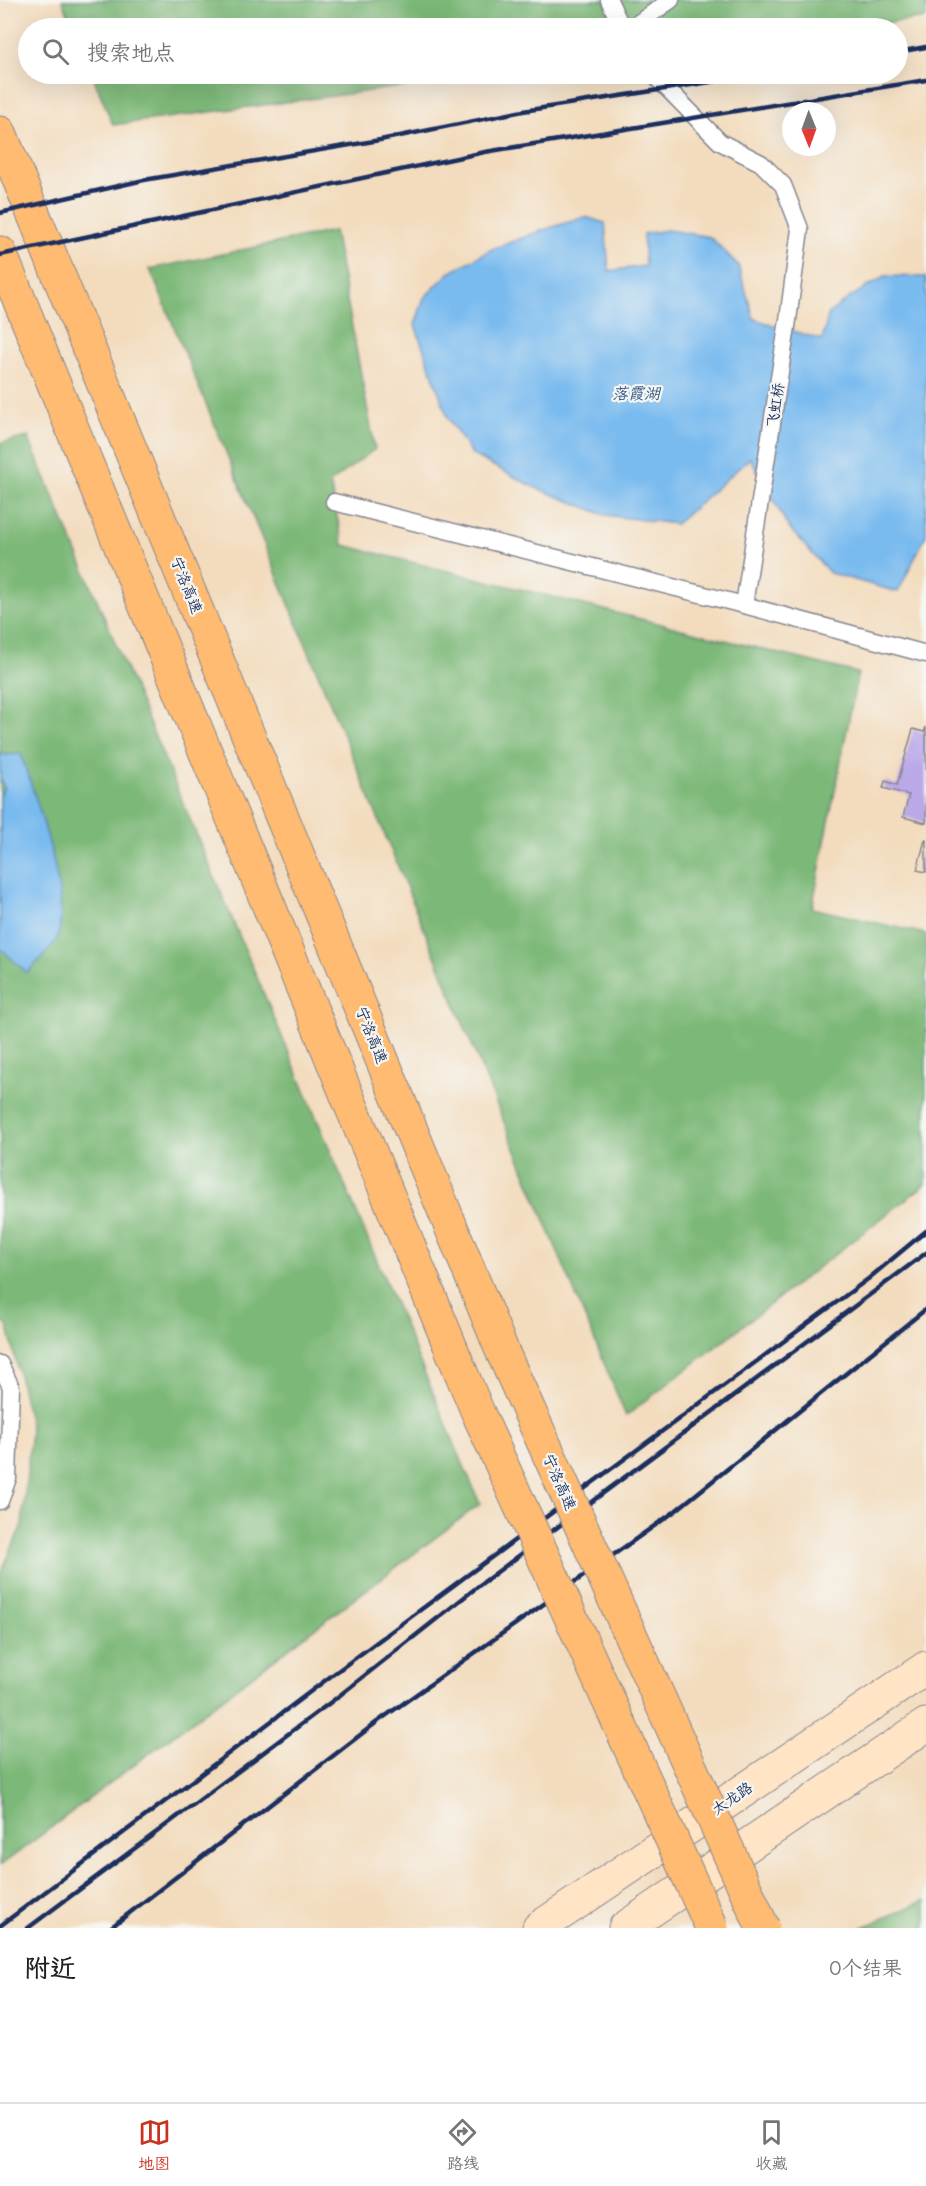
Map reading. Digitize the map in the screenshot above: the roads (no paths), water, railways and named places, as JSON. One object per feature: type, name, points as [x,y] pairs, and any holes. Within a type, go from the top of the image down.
[{"type":"highway","name":"宁洛高速","points":[[0,133],[503,1353],[763,1928]]},
{"type":"highway","points":[[0,253],[479,1415],[712,1928]]},
{"type":"main road","name":"太龙路","points":[[539,1928],[926,1668]]},
{"type":"main road","points":[[625,1928],[926,1725]]},
{"type":"lane","points":[[609,0],[617,18]]},
{"type":"lane","points":[[645,18],[671,0]]},
{"type":"lane","name":"飞虹桥","points":[[663,84],[720,142],[761,163],[783,185],[800,229],[744,605]]},
{"type":"lane","points":[[334,502],[744,605],[926,654]]},
{"type":"lane","points":[[0,1365],[11,1387],[8,1478],[0,1501]]},
{"type":"water","name":"落霞湖","points":[[585,217],[605,223],[609,271],[645,266],[643,234],[667,230],[710,237],[738,265],[754,319],[822,340],[829,313],[885,276],[926,277],[926,535],[898,592],[830,573],[789,528],[750,458],[676,524],[605,515],[536,488],[472,455],[448,418],[415,325],[424,298],[449,273],[490,250]]},
{"type":"water","points":[[21,754],[50,846],[60,898],[61,920],[55,942],[27,973],[0,948],[0,797],[4,787],[0,777],[0,755]]},
{"type":"railway","points":[[908,50],[926,47]]},
{"type":"railway","points":[[908,83],[926,80]]},
{"type":"railway","points":[[0,213],[144,180],[380,140],[523,111],[697,84]]},
{"type":"railway","points":[[0,255],[485,152],[902,84]]},
{"type":"railway","points":[[0,1926],[335,1673],[868,1279],[926,1231]]},
{"type":"railway","points":[[28,1928],[335,1699],[481,1584],[926,1253]]},
{"type":"railway","points":[[110,1928],[377,1722],[674,1512],[926,1309]]}]
